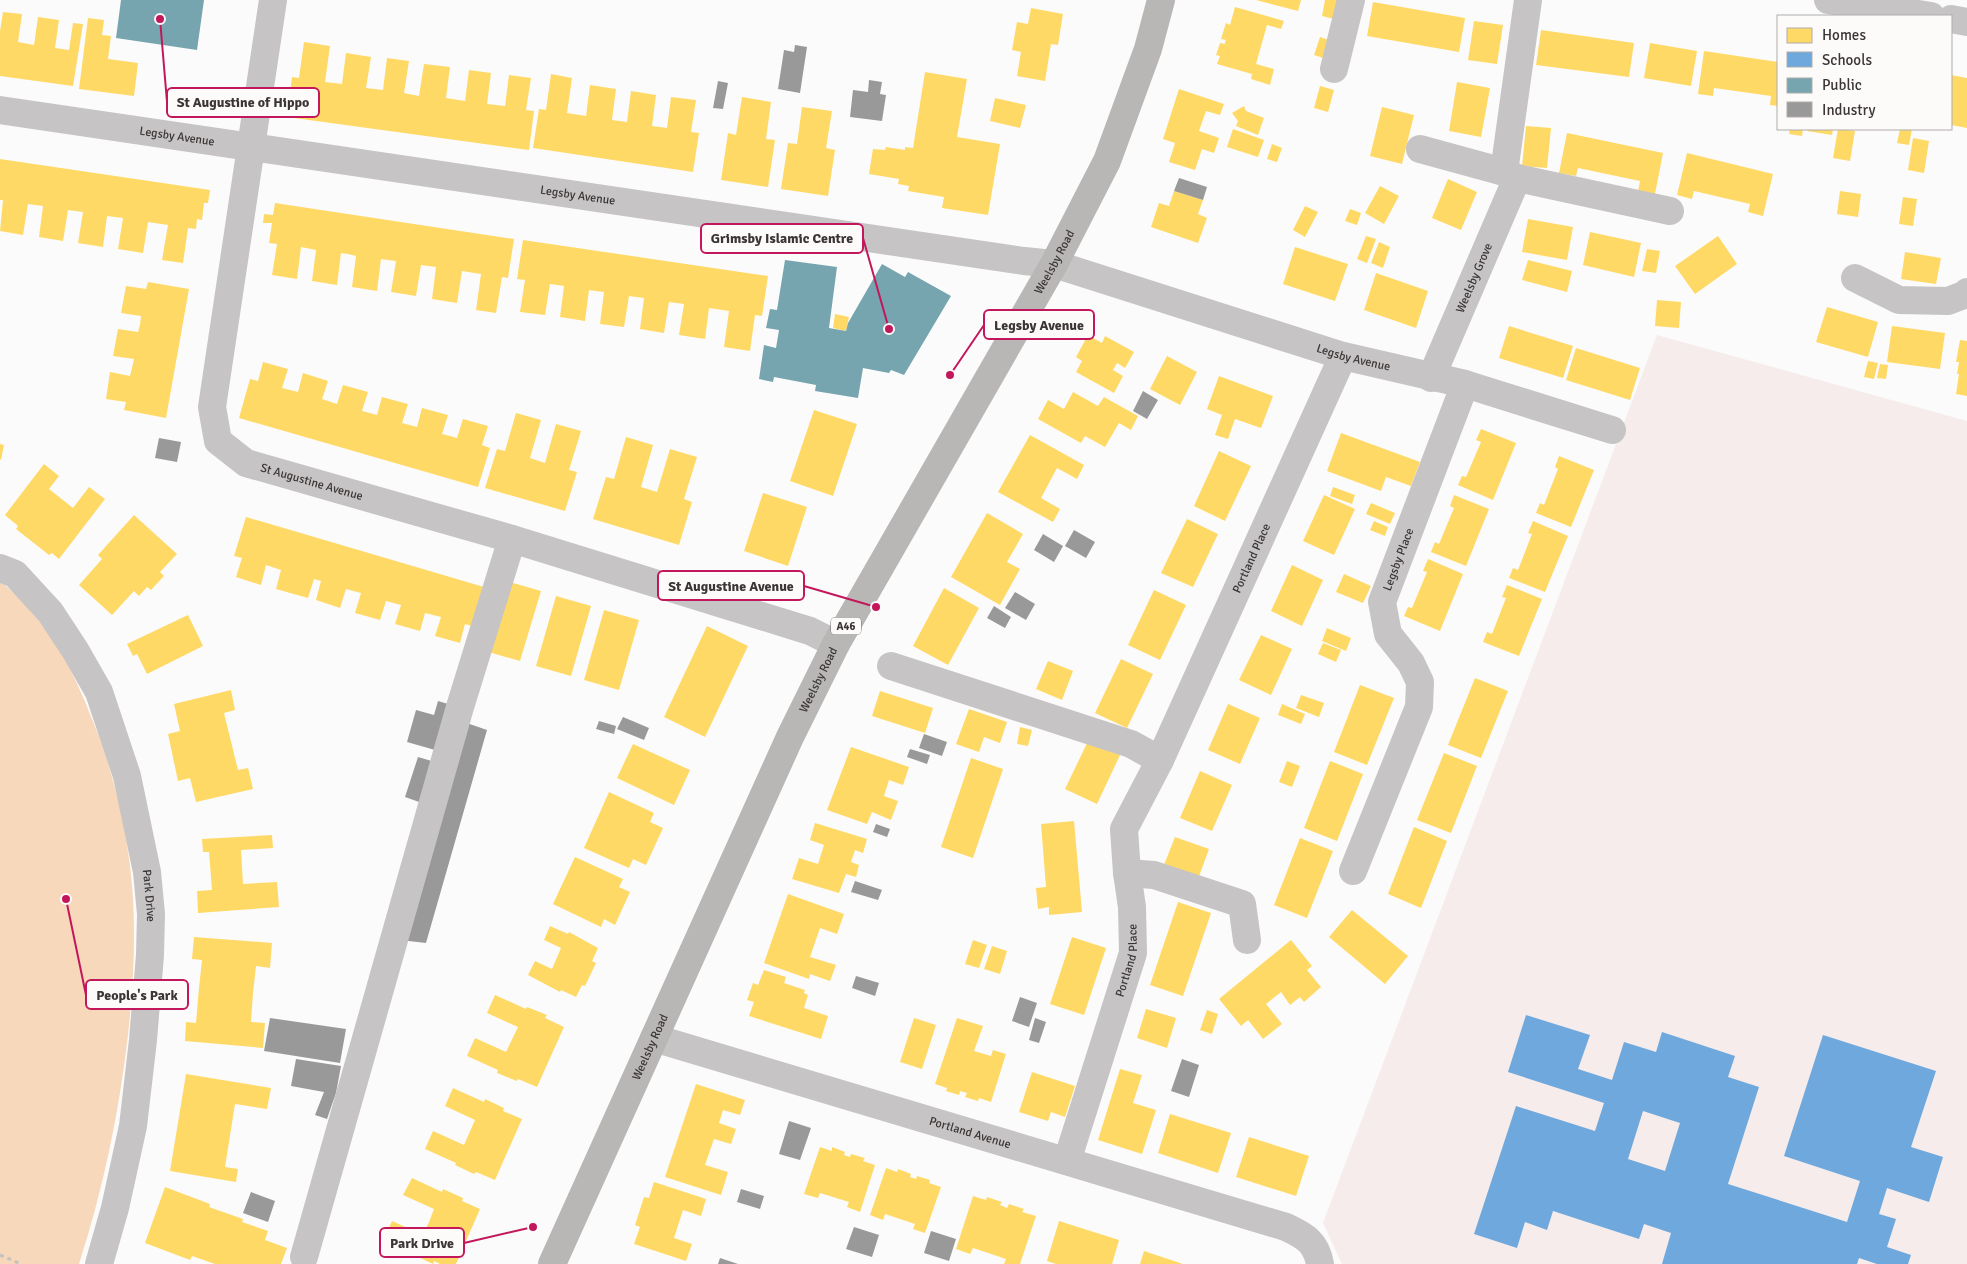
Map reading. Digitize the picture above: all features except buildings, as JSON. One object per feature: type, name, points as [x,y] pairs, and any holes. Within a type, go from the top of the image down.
[{"type":"highway","name":"Weelsby Road","points":[[552,1264],[790,737],[836,644],[1054,264],[1107,161],[1148,48],[1161,0]]},
{"type":"street","name":"St Augustine Avenue","points":[[273,0],[212,407],[218,441],[246,463],[512,539],[810,630],[836,644]]},
{"type":"street","points":[[1334,69],[1351,0]]},
{"type":"street","name":"Weelsby Grove","points":[[1431,378],[1511,175],[1528,0]]},
{"type":"street","points":[[1828,0],[1925,15]]},
{"type":"street","points":[[1952,19],[1967,22]]},
{"type":"street","name":"Legsby Avenue","points":[[0,110],[1054,264],[1343,356],[1431,378],[1465,384],[1612,430]]},
{"type":"street","points":[[1420,149],[1511,175],[1670,211]]},
{"type":"street","points":[[1855,278],[1899,300],[1948,301],[1967,292]]},
{"type":"street","name":"Portland Place","points":[[1067,1161],[1133,953],[1132,907],[1127,873],[1124,829],[1160,760],[1343,356]]},
{"type":"street","name":"Legsby Place","points":[[1353,870],[1419,707],[1420,682],[1412,663],[1388,634],[1382,602],[1465,384]]},
{"type":"street","points":[[304,1257],[458,717],[512,539]]},
{"type":"street","name":"Park Drive","points":[[0,568],[15,574],[50,612],[99,692],[127,776],[147,872],[151,914],[150,955],[133,1126],[115,1208],[99,1264]]},
{"type":"street","points":[[891,666],[1131,744],[1160,760]]},
{"type":"street","points":[[1127,873],[1154,875],[1242,904],[1248,940]]},
{"type":"street","name":"Portland Avenue","points":[[654,1038],[1286,1227],[1301,1234],[1314,1246],[1320,1264]]},
{"type":"path","points":[[0,1255],[21,1264]]},
{"type":"shaded area","points":[[1657,335],[1967,421],[1967,1264],[1342,1264],[1323,1223]]},
{"type":"shaded area","points":[[0,581],[17,596],[45,628],[77,683],[112,776],[121,811],[130,866],[134,951],[130,1014],[124,1064],[103,1180],[79,1264],[0,1264]]},
{"type":"place","name":"St Augustine of Hippo","points":[[160,19]]},
{"type":"place","name":"Grimsby Islamic Centre","points":[[889,329]]},
{"type":"place","name":"Legsby Avenue","points":[[950,375]]},
{"type":"place","name":"St Augustine Avenue","points":[[876,607]]},
{"type":"place","name":"People's Park","points":[[66,899]]},
{"type":"place","name":"Park Drive","points":[[533,1227]]}]
